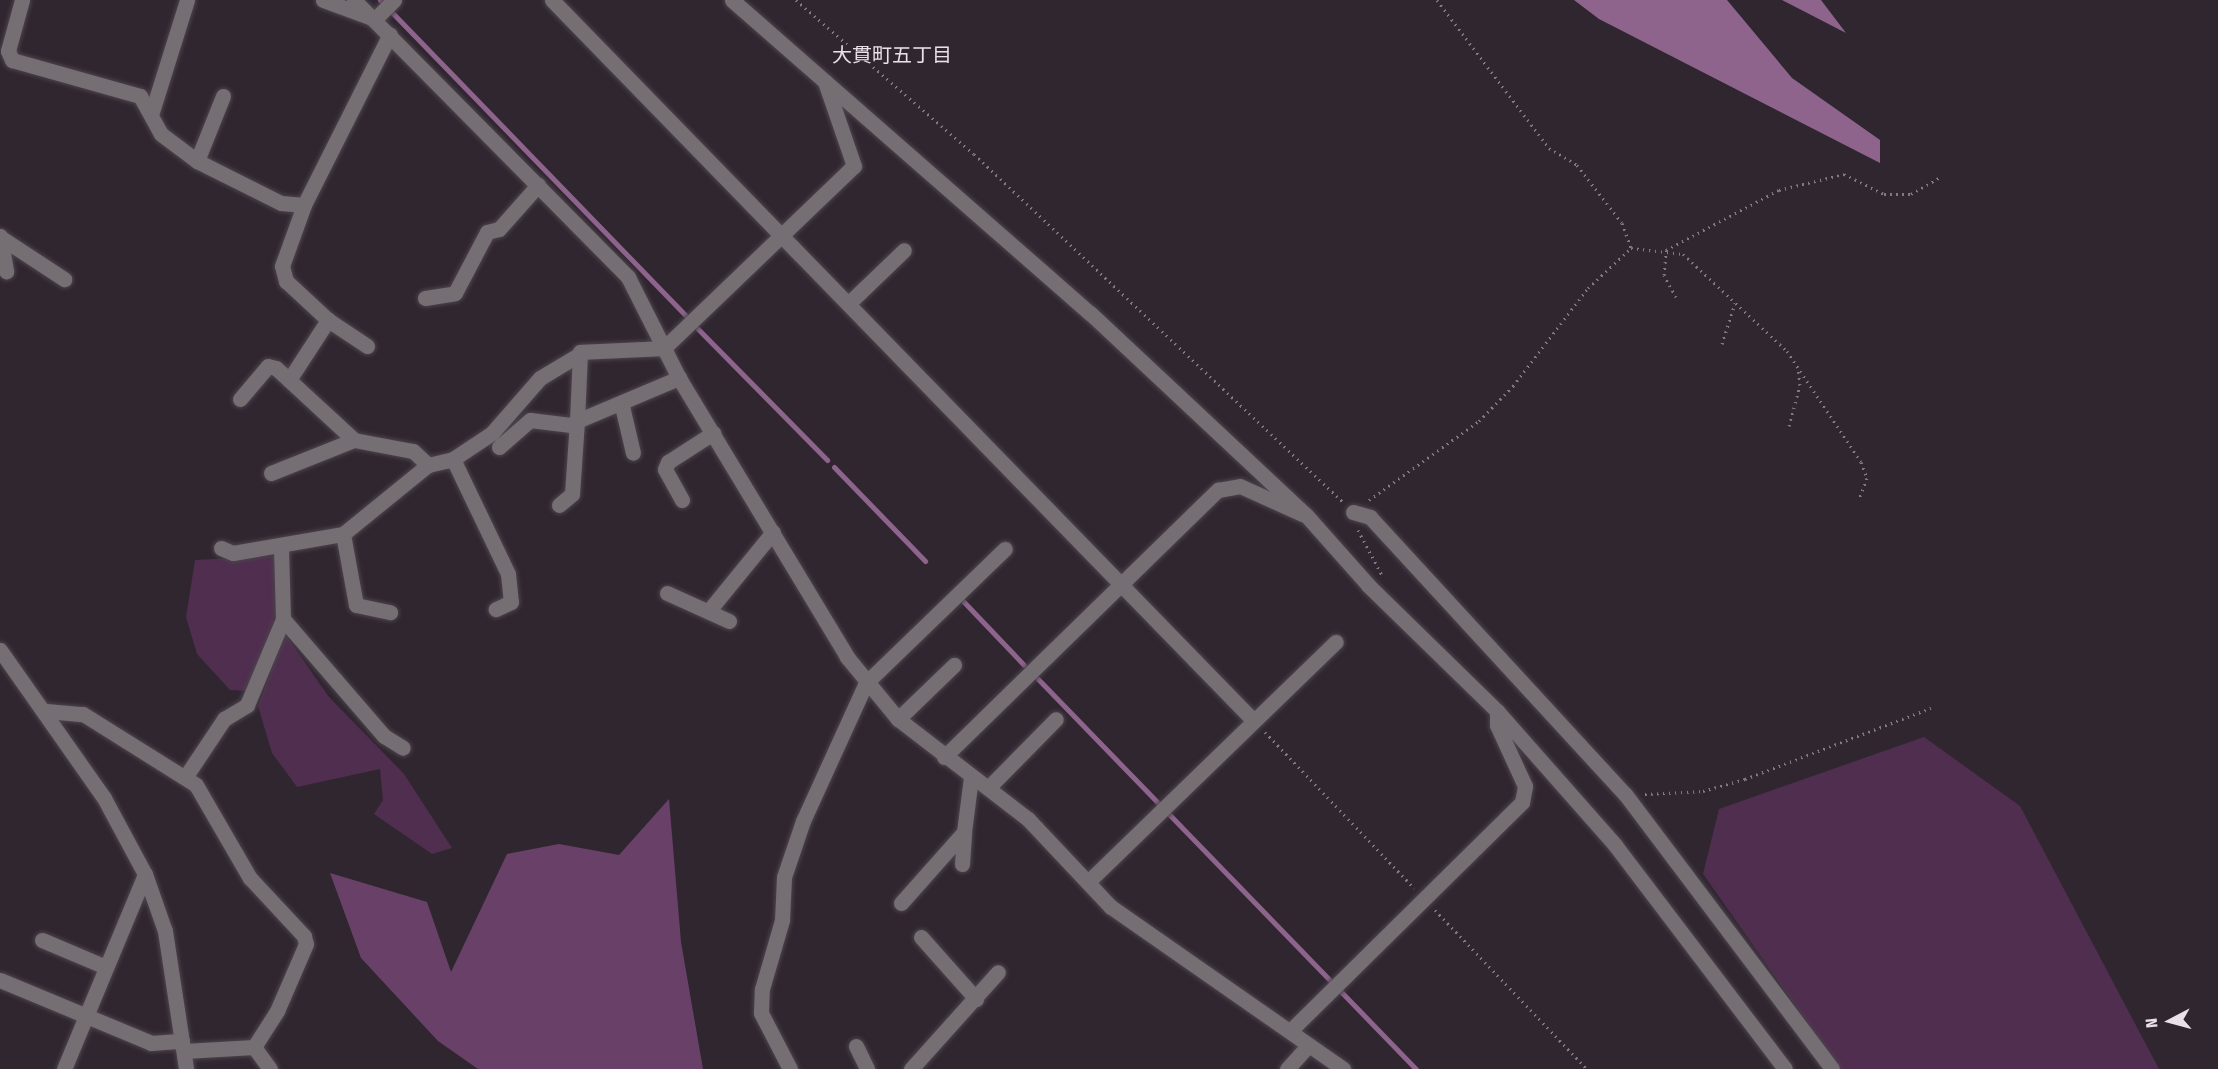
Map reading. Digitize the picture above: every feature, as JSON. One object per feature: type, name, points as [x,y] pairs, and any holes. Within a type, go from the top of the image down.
[{"type":"street","points":[[22,0],[8,51],[12,60],[130,91],[140,96],[161,134],[197,161],[281,203],[304,205]]},
{"type":"street","points":[[151,115],[187,0]]},
{"type":"street","points":[[323,0],[375,19]]},
{"type":"street","points":[[354,0],[628,277],[679,378],[773,532],[866,683],[898,719],[944,757],[989,787],[1112,907],[1343,1069]]},
{"type":"street","points":[[375,19],[394,0]]},
{"type":"street","points":[[552,0],[849,303],[1120,586],[1253,720]]},
{"type":"street","points":[[732,0],[1090,313],[1306,515],[1392,607],[1497,711],[1615,845],[1784,1068]]},
{"type":"street","points":[[367,346],[328,320],[286,280],[282,266],[304,205],[390,34]]},
{"type":"street","points":[[221,548],[233,553],[281,548],[343,534],[428,465],[453,459],[492,433],[540,378],[580,352],[664,348],[784,236],[854,166],[824,80]]},
{"type":"street","points":[[197,161],[223,96]]},
{"type":"street","points":[[425,298],[455,293],[488,232],[499,229],[538,185]]},
{"type":"street","points":[[0,236],[6,271]]},
{"type":"street","points":[[0,236],[64,279]]},
{"type":"street","points":[[849,303],[904,250]]},
{"type":"street","points":[[289,380],[328,320]]},
{"type":"street","points":[[559,505],[572,494],[577,421],[575,357]]},
{"type":"street","points":[[240,399],[268,366],[289,380],[354,440],[413,451],[428,465]]},
{"type":"street","points":[[499,447],[530,420],[571,425],[622,406],[679,378]]},
{"type":"street","points":[[622,406],[633,453]]},
{"type":"street","points":[[682,500],[665,469],[668,462],[713,433]]},
{"type":"street","points":[[271,473],[354,440]]},
{"type":"street","points":[[453,459],[508,574],[511,602],[496,609]]},
{"type":"street","points":[[944,757],[1120,586],[1201,503],[1230,485],[1306,515]]},
{"type":"street","points":[[1353,512],[1370,517],[1626,794],[1832,1069]]},
{"type":"street","points":[[711,608],[773,532]]},
{"type":"street","points":[[343,534],[356,605],[390,612]]},
{"type":"street","points":[[186,776],[224,718],[247,705],[284,619],[281,548]]},
{"type":"street","points":[[790,1069],[761,1013],[782,920],[784,877],[848,713],[866,683],[1005,549]]},
{"type":"street","points":[[667,592],[711,608],[729,621]]},
{"type":"street","points":[[284,619],[384,736],[403,747]]},
{"type":"street","points":[[1088,882],[1336,642]]},
{"type":"street","points":[[0,650],[46,711],[104,798],[145,874],[165,931],[186,1069]]},
{"type":"street","points":[[898,719],[954,664]]},
{"type":"street","points":[[46,711],[83,714],[186,776],[250,878],[304,936],[306,944],[277,1011],[254,1047]]},
{"type":"street","points":[[1290,1031],[1522,802],[1525,786],[1497,725],[1497,711]]},
{"type":"street","points":[[989,787],[1056,719]]},
{"type":"street","points":[[962,864],[971,777]]},
{"type":"street","points":[[902,903],[964,832]]},
{"type":"street","points":[[64,1069],[145,874]]},
{"type":"street","points":[[921,937],[976,999]]},
{"type":"street","points":[[42,940],[106,967]]},
{"type":"street","points":[[911,1069],[998,972]]},
{"type":"street","points":[[0,980],[86,1018],[151,1043],[254,1047]]},
{"type":"street","points":[[856,1046],[867,1069]]},
{"type":"street","points":[[1287,1069],[1308,1046]]},
{"type":"street","points":[[254,1047],[270,1069]]},
{"type":"path","points":[[796,0],[974,154],[1353,512],[1359,533],[1381,569],[1392,607]]},
{"type":"path","points":[[1437,0],[1549,148],[1577,165],[1622,223],[1631,248]]},
{"type":"path","points":[[1666,250],[1779,190],[1809,180],[1844,174],[1884,194],[1911,194],[1941,177]]},
{"type":"path","points":[[1353,512],[1479,421],[1513,386],[1588,288],[1631,248],[1666,250],[1683,254],[1798,366],[1861,462],[1867,478],[1859,499]]},
{"type":"path","points":[[1666,250],[1664,275],[1676,297]]},
{"type":"path","points":[[1722,345],[1735,303]]},
{"type":"path","points":[[1789,426],[1800,385],[1798,366]]},
{"type":"path","points":[[1626,794],[1703,791],[1931,708]]},
{"type":"shaded area","points":[[1574,0],[1727,0],[1792,78],[1880,140],[1880,163],[1599,19]]},
{"type":"shaded area","points":[[1782,0],[1821,0],[1846,33]]},
{"type":"shaded area","points":[[274,556],[275,617],[248,691],[230,690],[197,654],[186,617],[195,560]]},
{"type":"shaded area","points":[[285,634],[329,697],[404,774],[452,848],[432,854],[374,814],[383,800],[380,769],[297,787],[272,753],[258,706]]},
{"type":"shaded area","points":[[1924,737],[2020,806],[2159,1069],[1840,1069],[1703,874],[1719,809]]},
{"type":"shaded area","points":[[669,799],[681,942],[703,1069],[478,1069],[438,1041],[361,958],[330,873],[427,902],[451,972],[507,854],[559,844],[619,855]]},
{"type":"waterway","points":[[380,0],[686,316]]},
{"type":"waterway","points":[[698,329],[827,460]]},
{"type":"waterway","points":[[834,467],[925,561]]},
{"type":"waterway","points":[[963,601],[1024,665]]},
{"type":"waterway","points":[[1038,679],[1416,1069]]},
{"type":"district","name":"大貫町五丁目","points":[[892,55]]}]
